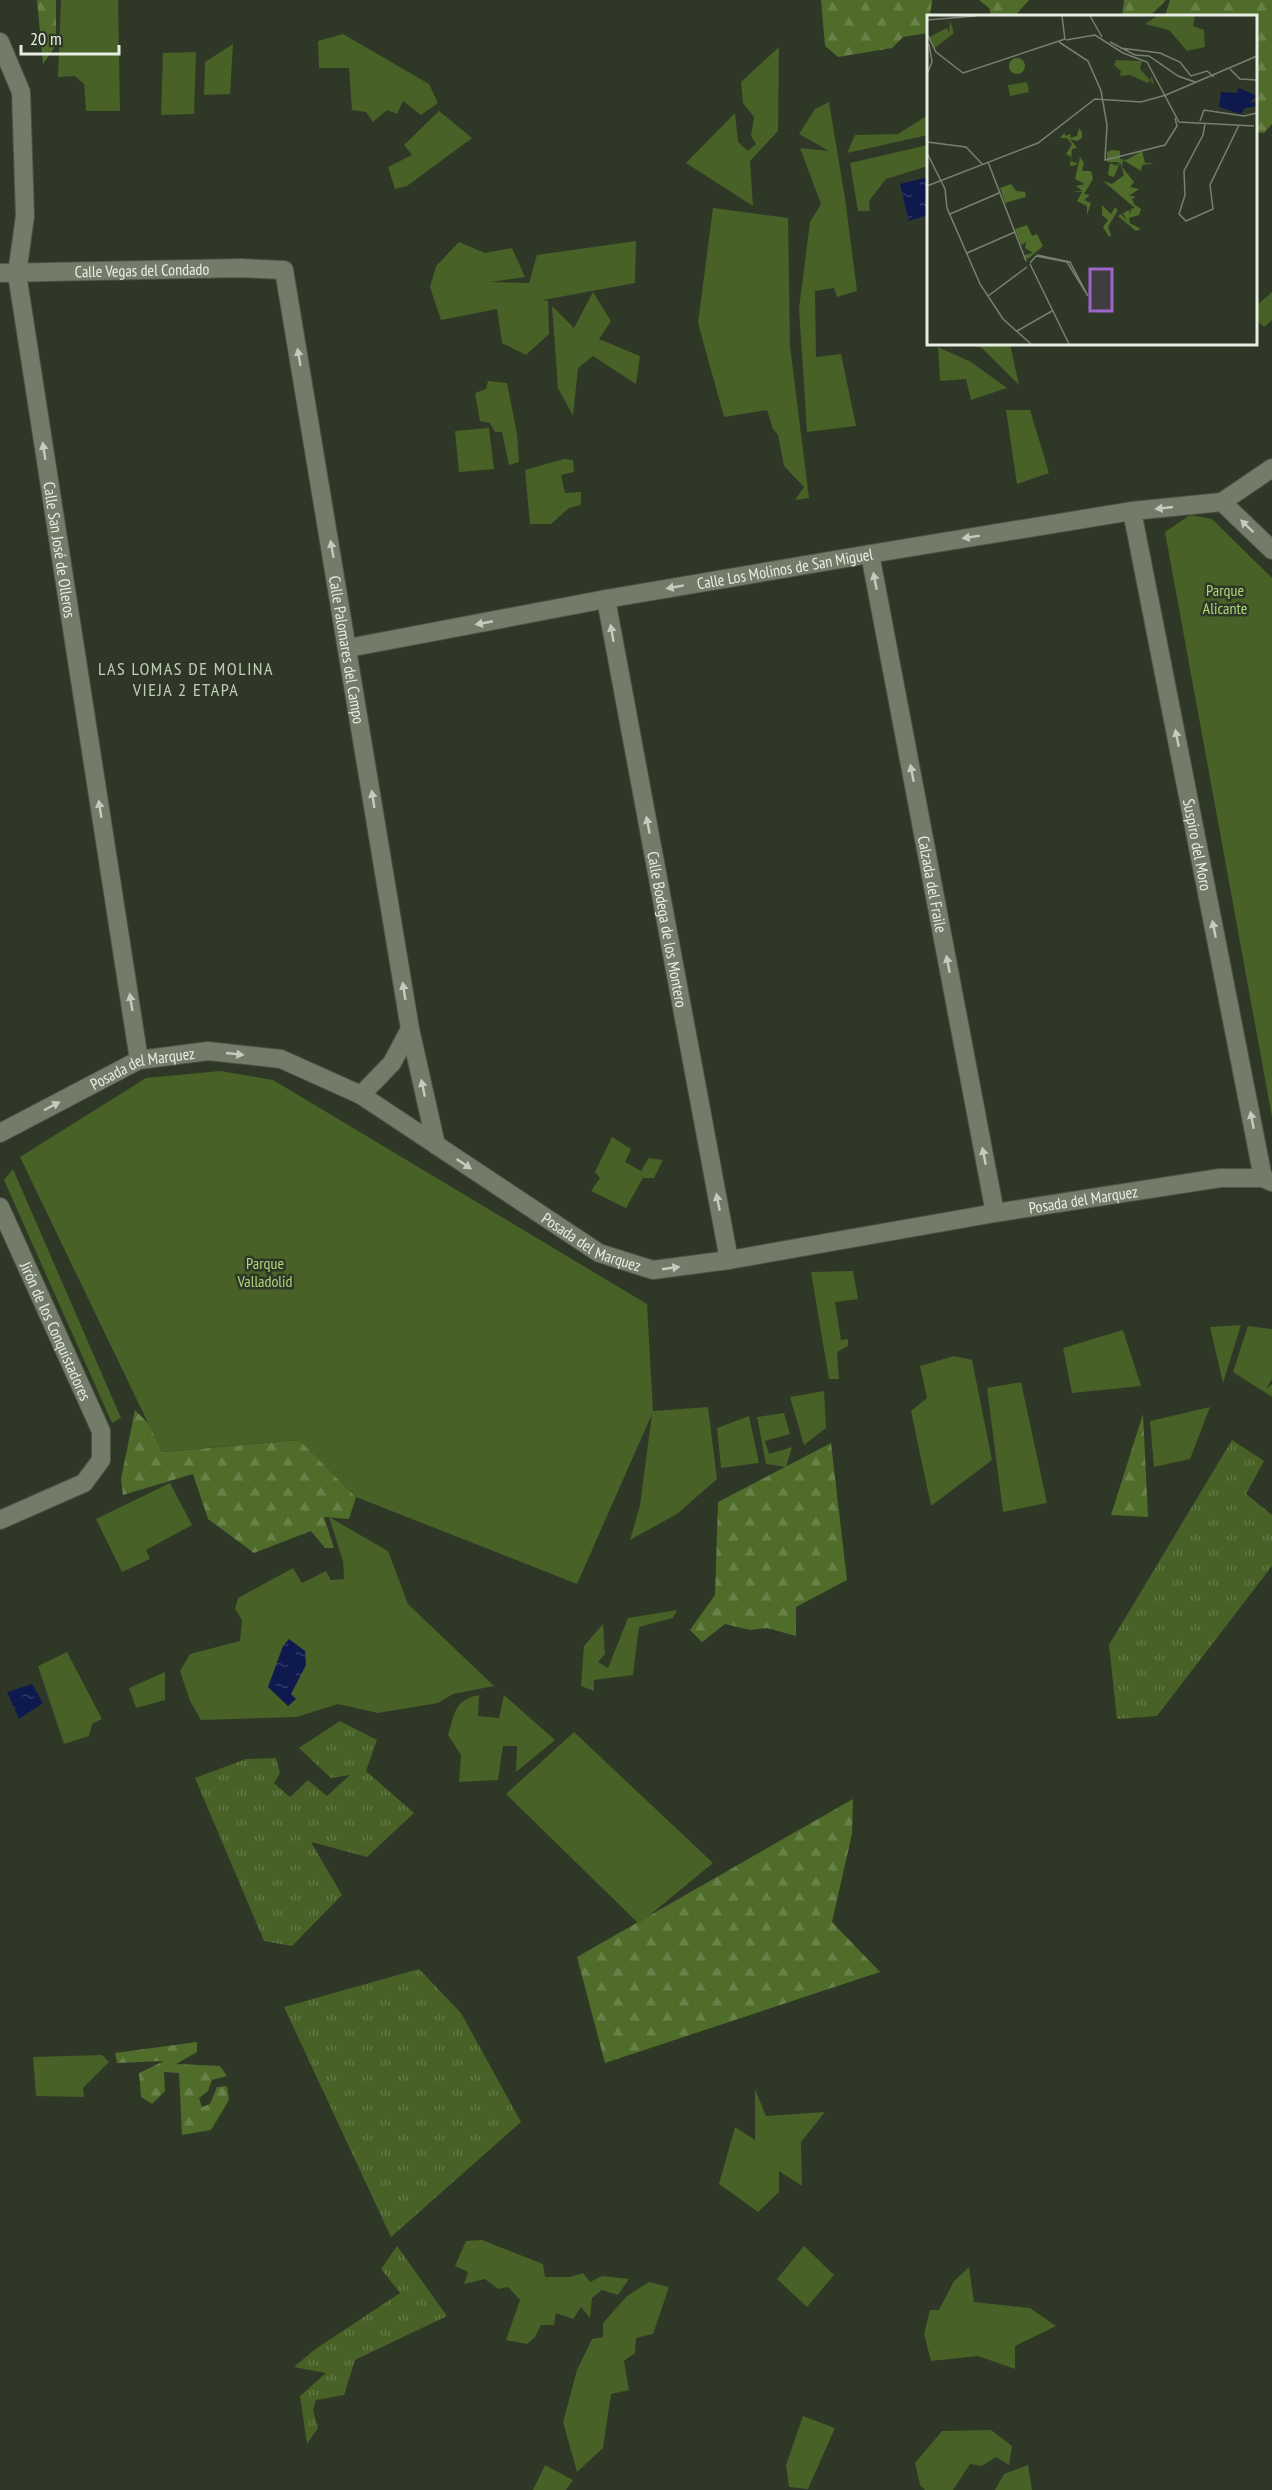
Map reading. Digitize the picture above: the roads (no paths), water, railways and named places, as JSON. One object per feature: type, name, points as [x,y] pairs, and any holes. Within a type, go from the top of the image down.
[{"type":"street","name":"Calle San José de Olleros","points":[[0,42],[21,92],[25,216],[8,273],[140,1060]]},
{"type":"street","name":"Calle Vegas del Condado","points":[[8,273],[240,268],[284,270]]},
{"type":"street","name":"Calle Palomares del Campo","points":[[284,270],[410,1029],[436,1145]]},
{"type":"street","points":[[1272,468],[1222,502],[1272,550]]},
{"type":"street","name":"Calle Los Molinos de San Miguel","points":[[348,648],[870,554],[1132,511],[1222,502]]},
{"type":"street","name":"Suspiro del Moro","points":[[1132,511],[1268,1180]]},
{"type":"street","name":"Calzada del Fraile","points":[[870,554],[994,1213]]},
{"type":"street","name":"Calle Bodega de los Montero","points":[[606,600],[729,1260]]},
{"type":"street","points":[[361,1095],[392,1063],[410,1029]]},
{"type":"street","name":"Posada del Marquez","points":[[0,1133],[140,1060],[208,1051],[281,1059],[361,1095],[599,1253],[653,1270],[729,1260],[994,1213],[1220,1178],[1268,1180]]},
{"type":"street","name":"Jirón de los Conquistadores","points":[[0,1207],[101,1431],[101,1460],[84,1482],[0,1520]]},
{"type":"water","points":[[927,177],[927,215],[909,221],[900,184]]},
{"type":"water","points":[[289,1639],[305,1651],[306,1665],[291,1694],[296,1699],[288,1706],[268,1687],[283,1646]]},
{"type":"water","points":[[32,1684],[43,1703],[19,1719],[7,1692]]},
{"type":"district","name":"LAS LOMAS DE MOLINA VIEJA 2 ETAPA","points":[[186,679]]},
{"type":"park label","name":"Parque Alicante","points":[[1225,599]]},
{"type":"park label","name":"Parque Valladolid","points":[[265,1272]]}]
